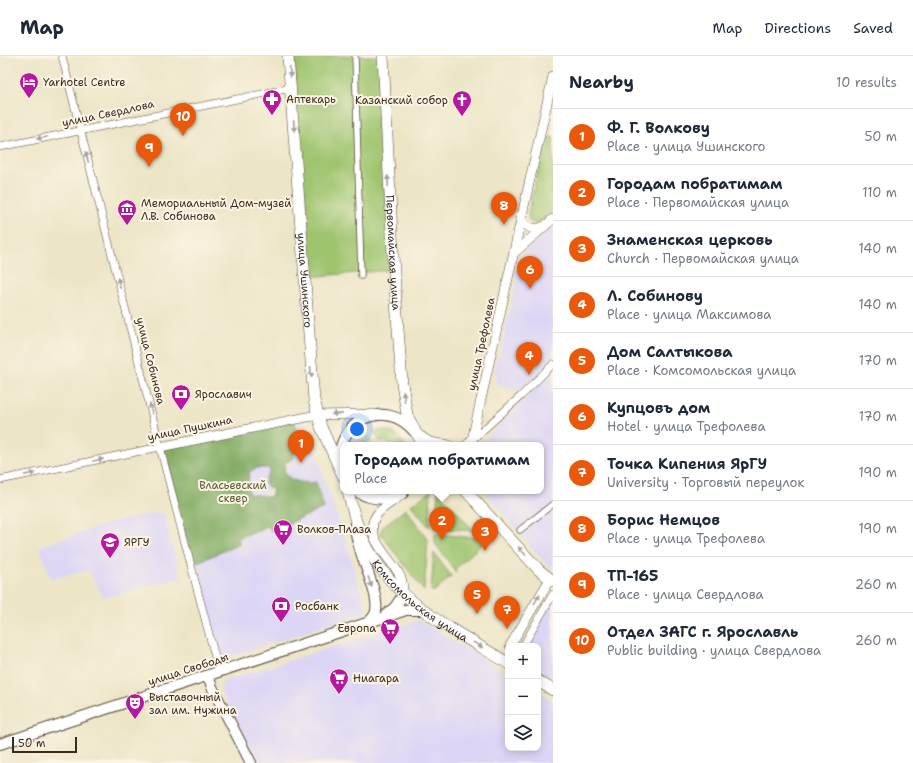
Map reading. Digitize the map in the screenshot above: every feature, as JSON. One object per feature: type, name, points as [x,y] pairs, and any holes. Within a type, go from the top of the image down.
[{"type":"main road","name":"улица Ушинского","points":[[288,56],[309,345],[317,415],[340,469]]},
{"type":"main road","name":"Первомайская улица","points":[[383,56],[390,205],[402,384],[405,407],[421,442]]},
{"type":"main road","points":[[342,442],[347,433],[357,422],[366,417],[386,415],[403,421],[416,433]]},
{"type":"main road","points":[[340,446],[340,461]]},
{"type":"main road","name":"Комсомольская улица","points":[[349,494],[355,517],[370,553],[381,569],[403,595],[420,610],[505,661]]},
{"type":"main road","points":[[362,494],[370,498],[378,499],[387,499],[400,494]]},
{"type":"main road","points":[[469,494],[539,570],[551,580]]},
{"type":"main road","name":"Комсомольская улица","points":[[355,517],[358,543],[377,605],[375,616],[367,623]]},
{"type":"main road","name":"улица Свободы","points":[[383,618],[395,607],[403,595]]},
{"type":"main road","name":"улица Свободы","points":[[0,744],[406,610],[420,610]]},
{"type":"main road","points":[[208,675],[212,687],[251,763]]},
{"type":"main road","points":[[541,683],[553,690]]},
{"type":"street","name":"улица Собинова","points":[[62,56],[160,447],[219,672]]},
{"type":"street","points":[[355,56],[361,276]]},
{"type":"street","name":"улица Трефолева","points":[[466,442],[553,76]]},
{"type":"street","name":"улица Свердлова","points":[[0,147],[291,88]]},
{"type":"street","points":[[544,117],[553,120]]},
{"type":"street","points":[[521,214],[523,222],[528,227],[536,229],[544,226]]},
{"type":"street","points":[[512,254],[553,219]]},
{"type":"street","points":[[468,442],[521,396],[553,364]]},
{"type":"street","name":"улица Пушкина","points":[[0,480],[317,415],[386,415]]},
{"type":"street","points":[[416,433],[430,442]]},
{"type":"street","points":[[402,494],[378,512],[372,525],[375,540],[399,574],[402,581],[403,595]]},
{"type":"street","points":[[520,530],[553,504]]},
{"type":"street","points":[[512,643],[551,580]]},
{"type":"street","points":[[525,643],[553,594]]},
{"type":"shaded area","points":[[553,226],[553,359],[522,388],[514,390],[507,389],[497,383],[494,372],[497,357],[499,358],[517,279],[514,275],[518,269],[525,269],[524,264],[518,263],[517,259]]},
{"type":"shaded area","points":[[553,369],[553,570],[546,564],[487,494],[544,494],[544,442],[483,442]]},
{"type":"shaded area","points":[[298,423],[305,424],[342,529],[367,612],[232,656],[223,656],[219,650],[170,461]],"holes":[[[300,430],[269,533],[267,528],[240,539],[242,546],[235,548]]]},
{"type":"shaded area","name":"ЯРГУ","points":[[157,512],[157,514],[163,512],[181,578],[103,598],[89,570],[51,579],[40,547],[108,523]]},
{"type":"shaded area","points":[[553,601],[553,678],[541,671],[541,643],[529,643]]},
{"type":"shaded area","points":[[419,620],[505,672],[505,751],[541,751],[541,694],[553,701],[553,763],[258,763],[221,692],[222,683],[227,680]]},
{"type":"green space","points":[[294,56],[381,56],[391,270],[307,277]]},
{"type":"green space","points":[[553,137],[553,211],[542,221],[533,223],[529,220],[528,213],[545,142],[548,138]]},
{"type":"green space","name":"Власьевский сквер","points":[[294,420],[302,446],[293,454],[292,459],[285,463],[285,473],[294,480],[308,483],[316,482],[324,508],[271,531],[268,526],[238,538],[240,544],[193,564],[163,447]],"holes":[[[257,468],[269,468],[270,472],[266,477],[265,483],[268,487],[273,489],[271,497],[249,494],[248,479],[250,471]]]},
{"type":"green space","points":[[384,430],[394,433],[403,442],[379,441],[375,431]]},
{"type":"green space","points":[[368,434],[372,442],[360,442]]},
{"type":"green space","points":[[427,494],[431,494],[429,527],[411,505]]},
{"type":"green space","points":[[438,494],[441,494],[474,531],[435,528]]},
{"type":"green space","points":[[406,509],[428,540],[424,591],[380,533],[383,526]]},
{"type":"green space","points":[[435,534],[480,538],[484,542],[455,569],[456,572],[435,543]]},
{"type":"green space","points":[[434,553],[451,576],[435,591],[431,591]]},
{"type":"place","name":"Yarhotel Centre","points":[[29,99]]},
{"type":"place","name":"Аптекарь","points":[[272,116]]},
{"type":"place","name":"Казанский собор","points":[[462,117]]},
{"type":"place","name":"Отдел ЗАГС г. Ярославль","points":[[183,136]]},
{"type":"place","name":"ТП-165","points":[[149,167]]},
{"type":"place","name":"Борис Немцов","points":[[504,225]]},
{"type":"place","name":"Мемориальный Дом-музей Л.В. Собинова","points":[[127,226]]},
{"type":"place","name":"Купцовъ дом","points":[[530,289]]},
{"type":"place","name":"Л. Собинову","points":[[529,375]]},
{"type":"place","name":"Ярославич","points":[[181,411]]},
{"type":"place","name":"Ф. Г. Волкову","points":[[301,463]]},
{"type":"place","name":"Городам побратимам","points":[[442,540]]},
{"type":"place","name":"Волков-Плаза","points":[[283,546]]},
{"type":"place","name":"Знаменская церковь","points":[[485,551]]},
{"type":"place","name":"ЯРГУ","points":[[110,559]]},
{"type":"place","name":"Дом Салтыкова","points":[[477,614]]},
{"type":"place","name":"Росбанк","points":[[281,623]]},
{"type":"place","name":"Точка Кипения ЯрГУ","points":[[507,629]]},
{"type":"place","name":"Европа","points":[[390,645]]},
{"type":"place","name":"Ниагара","points":[[339,695]]},
{"type":"place","name":"Выставочный зал им. Нужина","points":[[135,720]]}]
